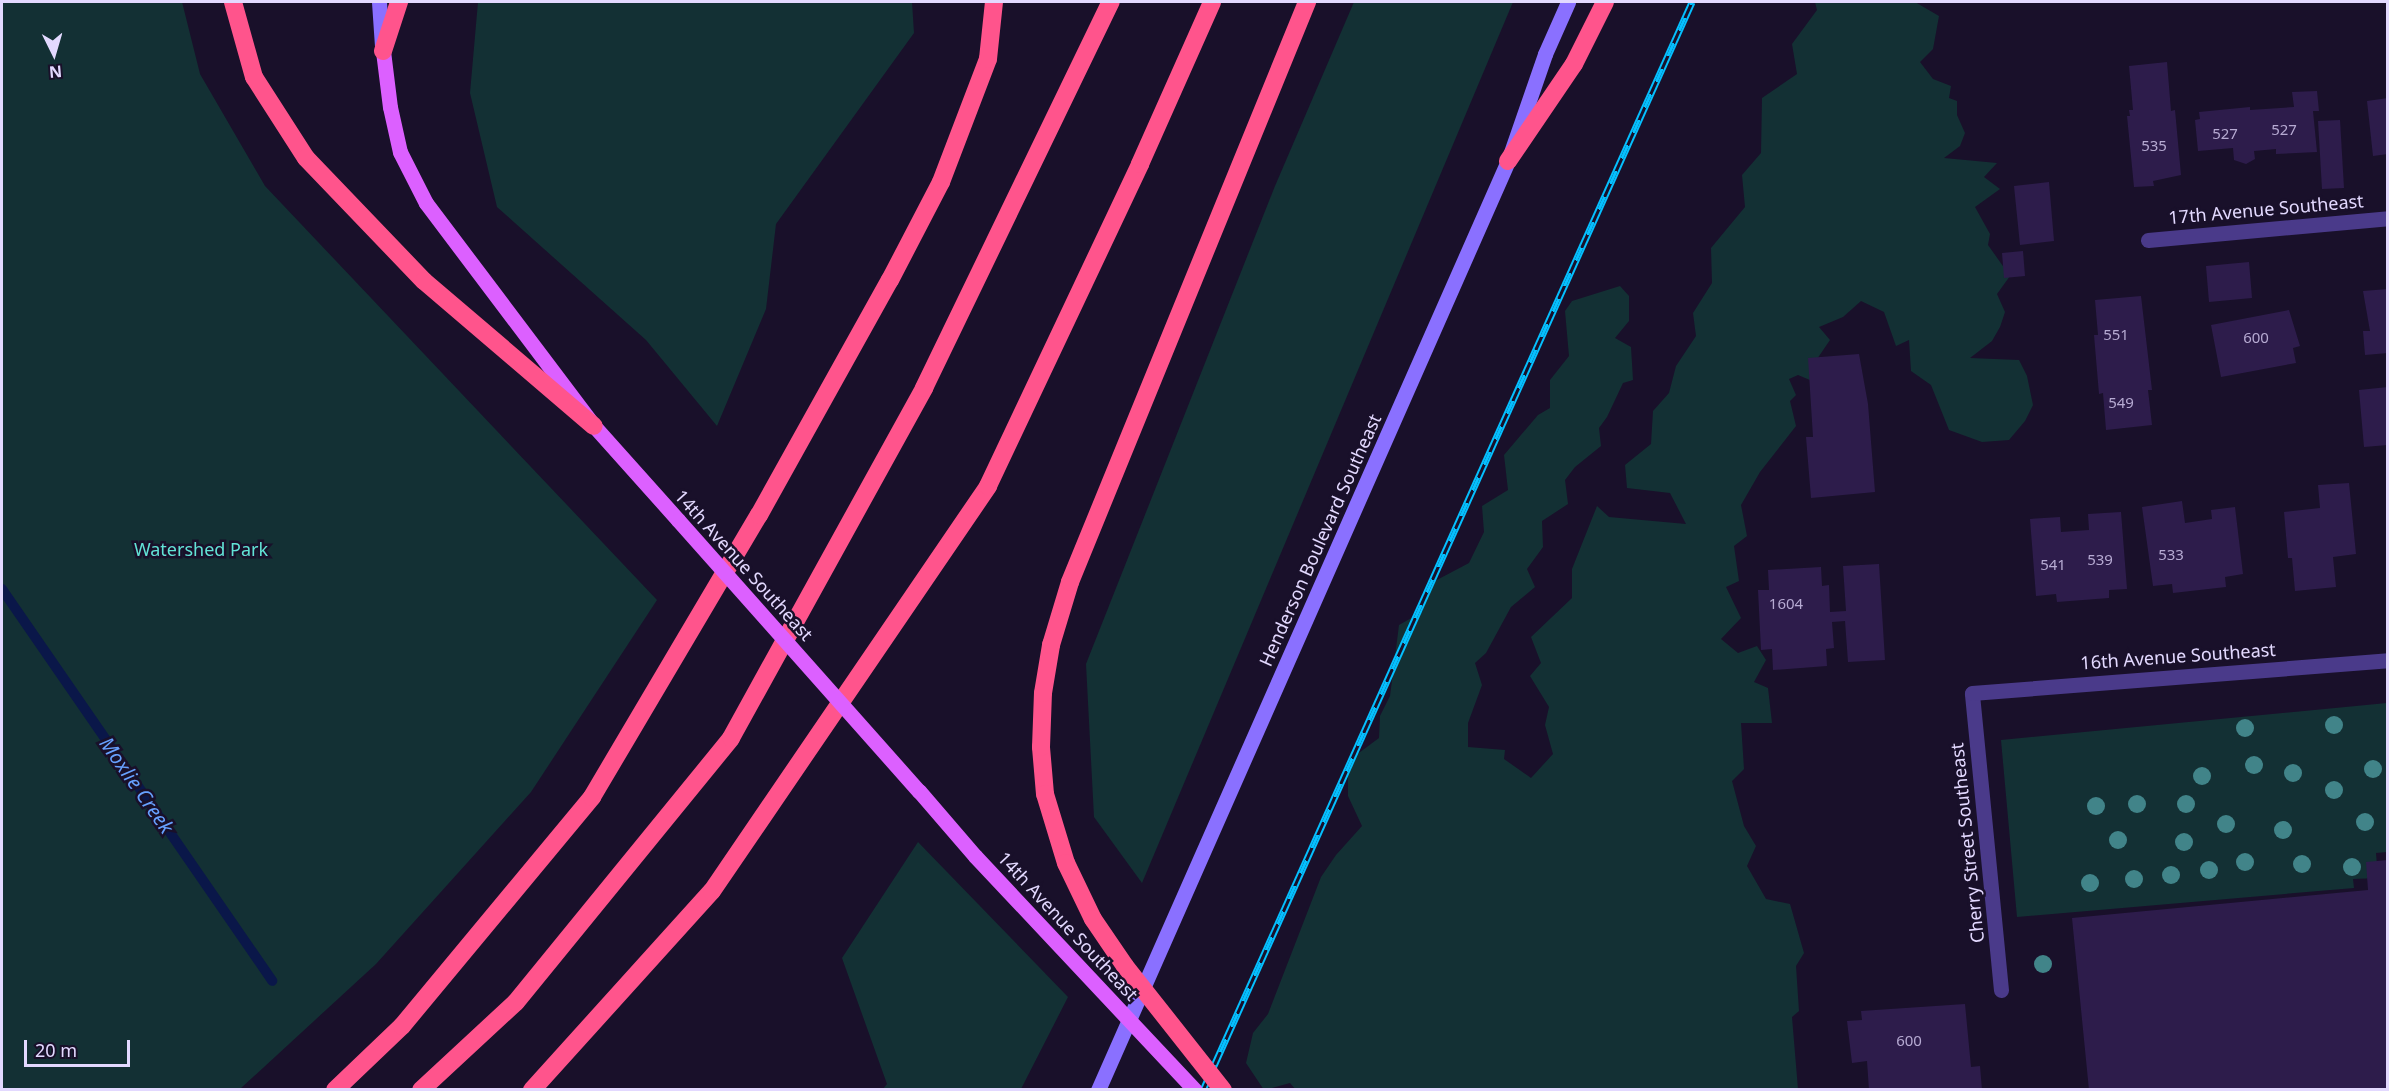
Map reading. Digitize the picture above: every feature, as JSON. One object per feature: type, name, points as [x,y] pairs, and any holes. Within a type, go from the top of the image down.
[{"type":"highway","points":[[233,2],[254,77],[306,158],[424,281],[594,426]]},
{"type":"highway","points":[[383,51],[399,2]]},
{"type":"highway","points":[[335,1089],[402,1026],[592,797],[759,515],[890,280],[941,182],[988,58],[994,2]]},
{"type":"highway","points":[[421,1089],[516,1002],[731,738],[924,388],[1111,2]]},
{"type":"highway","points":[[532,1089],[712,891],[988,486],[1140,164],[1212,2]]},
{"type":"highway","points":[[1223,1089],[1125,966],[1093,919],[1066,863],[1045,794],[1041,747],[1042,693],[1051,645],[1070,582],[1307,2]]},
{"type":"highway","points":[[1508,161],[1574,64],[1605,2]]},
{"type":"main road","name":"14th Avenue Southeast","points":[[379,2],[390,107],[400,152],[426,203],[594,426],[975,856],[1196,1089]]},
{"type":"main road","name":"Henderson Boulevard Southeast","points":[[1098,1089],[1508,161],[1545,54],[1568,2]]},
{"type":"street","name":"17th Avenue Southeast","points":[[2148,240],[2388,218]]},
{"type":"street","name":"16th Avenue Southeast","points":[[1972,693],[2388,660]]},
{"type":"street","name":"Cherry Street Southeast","points":[[1972,693],[2001,990]]},
{"type":"green space","name":"Watershed Park","points":[[2,2],[182,2],[200,74],[265,186],[657,600],[531,792],[376,964],[240,1089],[2,1089]]},
{"type":"green space","points":[[478,2],[912,2],[914,33],[776,224],[766,309],[717,426],[646,340],[497,207],[470,93]]},
{"type":"green space","points":[[1354,2],[1513,2],[1142,883],[1094,817],[1086,664],[1275,186]]},
{"type":"green space","points":[[1815,2],[1915,2],[1939,16],[1933,49],[1920,62],[1933,79],[1951,86],[1949,98],[1957,101],[1957,115],[1965,133],[1960,146],[1944,158],[1997,163],[1984,177],[2000,189],[1975,207],[1990,234],[1988,245],[2010,276],[1997,294],[2005,312],[2000,327],[1992,341],[1970,358],[2019,360],[2027,376],[2033,405],[2025,421],[2009,440],[1982,442],[1949,430],[1931,385],[1911,371],[1909,340],[1896,346],[1884,312],[1861,301],[1843,317],[1819,327],[1830,340],[1815,362],[1817,383],[1798,375],[1789,379],[1796,395],[1790,401],[1796,426],[1760,472],[1741,505],[1747,536],[1734,546],[1739,581],[1726,587],[1741,618],[1721,639],[1738,653],[1757,646],[1766,660],[1754,682],[1768,688],[1772,723],[1741,723],[1744,769],[1732,781],[1744,826],[1756,846],[1747,866],[1766,899],[1790,904],[1804,953],[1796,966],[1799,1011],[1792,1017],[1798,1089],[1296,1090],[1290,1083],[1264,1090],[1246,1063],[1253,1033],[1268,1014],[1321,877],[1336,855],[1362,826],[1348,796],[1348,761],[1379,738],[1380,716],[1390,696],[1399,625],[1422,612],[1433,582],[1469,563],[1484,532],[1482,506],[1508,490],[1504,455],[1538,415],[1550,408],[1550,380],[1569,356],[1565,311],[1572,301],[1620,286],[1629,296],[1629,321],[1615,338],[1631,347],[1633,380],[1623,383],[1607,417],[1599,428],[1601,446],[1575,467],[1565,480],[1568,504],[1542,521],[1543,547],[1527,569],[1535,587],[1511,607],[1486,653],[1475,663],[1482,685],[1468,723],[1468,747],[1505,750],[1504,759],[1531,778],[1553,754],[1545,725],[1549,707],[1530,676],[1541,663],[1531,637],[1572,598],[1572,569],[1597,506],[1609,517],[1686,524],[1670,493],[1627,488],[1625,465],[1651,444],[1653,411],[1669,393],[1676,366],[1696,336],[1693,313],[1712,283],[1711,248],[1745,207],[1742,175],[1761,153],[1762,98],[1797,74],[1792,44],[1817,10]]},
{"type":"green space","points":[[2387,703],[2387,852],[2376,853],[2378,878],[2353,879],[2354,888],[2017,917],[2001,740]]},
{"type":"green space","points":[[918,842],[1068,997],[1021,1089],[883,1089],[887,1084],[842,958]]},
{"type":"building","points":[[2167,62],[2171,111],[2175,110],[2181,175],[2153,181],[2154,186],[2134,187],[2127,116],[2130,116],[2129,110],[2133,110],[2129,66]]},
{"type":"building","points":[[2317,91],[2319,111],[2313,111],[2317,152],[2276,154],[2276,149],[2254,151],[2255,159],[2246,164],[2234,160],[2233,148],[2198,151],[2195,120],[2200,119],[2199,112],[2250,107],[2250,110],[2294,107],[2292,92]]},
{"type":"building","points":[[2388,98],[2388,154],[2373,156],[2367,101]]},
{"type":"building","points":[[2340,120],[2344,188],[2322,189],[2318,121]]},
{"type":"building","points":[[2049,182],[2054,241],[2020,245],[2014,186]]},
{"type":"building","points":[[2023,251],[2025,276],[2004,278],[2002,253]]},
{"type":"building","points":[[2249,262],[2252,298],[2209,302],[2206,266]]},
{"type":"building","points":[[2388,289],[2388,353],[2365,355],[2363,331],[2370,331],[2363,291]]},
{"type":"building","points":[[2141,296],[2152,390],[2148,390],[2152,425],[2106,430],[2103,393],[2099,394],[2094,335],[2098,335],[2095,300]]},
{"type":"building","points":[[2289,310],[2300,346],[2293,348],[2296,363],[2221,377],[2211,325]]},
{"type":"building","points":[[1859,354],[1868,404],[1875,492],[1811,498],[1806,437],[1813,437],[1808,358]]},
{"type":"building","points":[[2388,387],[2388,445],[2364,447],[2359,390]]},
{"type":"building","points":[[2349,483],[2356,554],[2333,557],[2336,587],[2295,591],[2292,558],[2288,558],[2284,512],[2320,508],[2318,485]]},
{"type":"building","points":[[2182,501],[2185,523],[2212,519],[2211,510],[2235,507],[2243,574],[2225,577],[2226,587],[2173,593],[2172,584],[2153,586],[2142,507]]},
{"type":"building","points":[[2121,512],[2127,589],[2109,590],[2109,598],[2057,602],[2056,594],[2036,596],[2030,519],[2060,517],[2061,532],[2089,530],[2088,514]]},
{"type":"building","points":[[1879,564],[1885,660],[1848,662],[1845,621],[1832,622],[1834,648],[1826,649],[1827,666],[1773,670],[1772,649],[1761,650],[1758,590],[1769,590],[1768,570],[1821,567],[1822,586],[1829,585],[1830,612],[1846,611],[1843,566]]},
{"type":"building","points":[[2388,860],[2388,1090],[2089,1090],[2072,918],[2368,890],[2366,862]]},
{"type":"building","points":[[1965,1004],[1971,1067],[1980,1066],[1982,1090],[1869,1090],[1867,1061],[1852,1063],[1847,1021],[1862,1020],[1861,1011]]},
{"type":"waterway","name":"Moxlie Creek","points":[[2,589],[272,981]]},
{"type":"railway","points":[[1203,1090],[1692,2]]}]
